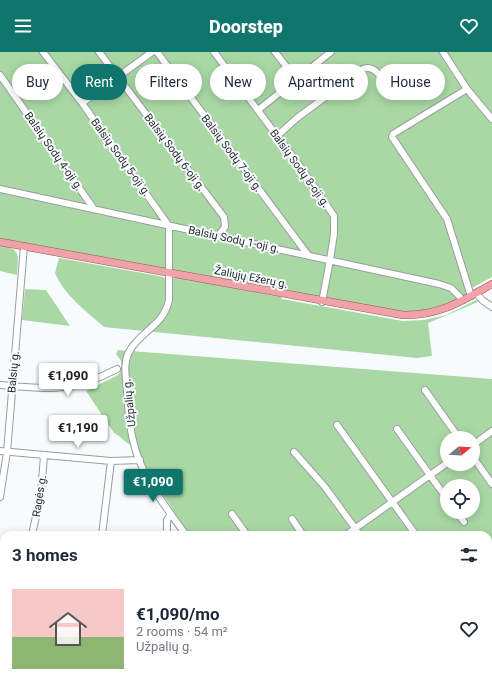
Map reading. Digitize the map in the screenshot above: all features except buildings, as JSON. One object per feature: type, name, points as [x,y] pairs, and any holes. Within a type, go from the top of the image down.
[{"type":"main road","name":"Žaliųjų Ežerų g.","points":[[0,242],[322,302],[415,316],[435,312],[463,300],[492,284]]},
{"type":"street","name":"Balsių Sodų 5-oji g.","points":[[43,52],[82,103],[169,226]]},
{"type":"street","name":"Balsių Sodų 6-oji g.","points":[[99,52],[108,64]]},
{"type":"street","points":[[127,70],[152,52]]},
{"type":"street","name":"Balsių Sodų 7-oji g.","points":[[157,52],[308,255]]},
{"type":"street","name":"Balsių Sodų 8-oji g.","points":[[214,52],[278,136],[334,216],[334,234],[322,302]]},
{"type":"street","points":[[276,52],[285,64]]},
{"type":"street","points":[[315,64],[331,52]]},
{"type":"street","points":[[443,52],[468,89],[492,119]]},
{"type":"street","points":[[278,136],[297,118],[363,69],[369,67],[376,72]]},
{"type":"street","name":"Balsių Sodų 4-oji g.","points":[[0,75],[94,209]]},
{"type":"street","name":"Balsių Sodų 6-oji g.","points":[[127,89],[224,217],[225,227],[219,235]]},
{"type":"street","points":[[468,89],[393,134],[392,137],[447,219],[474,294],[492,307]]},
{"type":"street","points":[[258,110],[274,97]]},
{"type":"street","points":[[82,103],[86,100]]},
{"type":"street","name":"Balsių Sodų 1-oji g.","points":[[0,189],[169,226],[219,235],[439,284],[451,288],[463,300]]},
{"type":"street","points":[[169,226],[169,273]]},
{"type":"street","name":"Balsių g.","points":[[0,497],[3,452],[12,386],[24,246]]},
{"type":"street","name":"Užpalių g.","points":[[169,273],[169,300],[167,312],[139,339],[128,353],[126,367],[130,425],[133,441],[152,486],[183,531]]},
{"type":"street","points":[[0,385],[65,388],[85,383],[117,369]]},
{"type":"street","points":[[425,390],[454,431]]},
{"type":"street","points":[[337,425],[413,531]]},
{"type":"street","points":[[398,429],[440,489]]},
{"type":"street","points":[[480,439],[492,430]]},
{"type":"street","points":[[3,452],[111,461],[140,460]]},
{"type":"street","points":[[294,452],[325,487],[357,531]]},
{"type":"street","name":"Ragės g.","points":[[33,531],[41,493],[44,456]]},
{"type":"street","points":[[102,531],[111,461]]},
{"type":"street","points":[[480,467],[492,484]]},
{"type":"street","points":[[351,531],[393,503],[440,468]]},
{"type":"street","points":[[168,531],[167,520],[171,514]]},
{"type":"street","points":[[232,514],[244,531]]},
{"type":"street","points":[[292,519],[301,531]]},
{"type":"green space","points":[[0,52],[492,52],[492,277],[470,289],[463,298],[455,303],[412,314],[0,239]]},
{"type":"green space","points":[[0,245],[12,249],[17,254],[17,275],[0,271]]},
{"type":"green space","points":[[59,258],[159,276],[171,280],[176,277],[281,297],[282,299],[403,321],[424,320],[446,315],[476,300],[478,302],[428,323],[432,356],[417,358],[104,327],[76,303],[64,289],[55,273]]},
{"type":"green space","points":[[25,289],[46,290],[70,326],[22,320]]},
{"type":"green space","points":[[118,350],[492,379],[492,531],[186,531],[155,482],[149,485],[131,445],[114,433],[86,391],[118,375],[121,371],[121,361],[116,354]]}]
